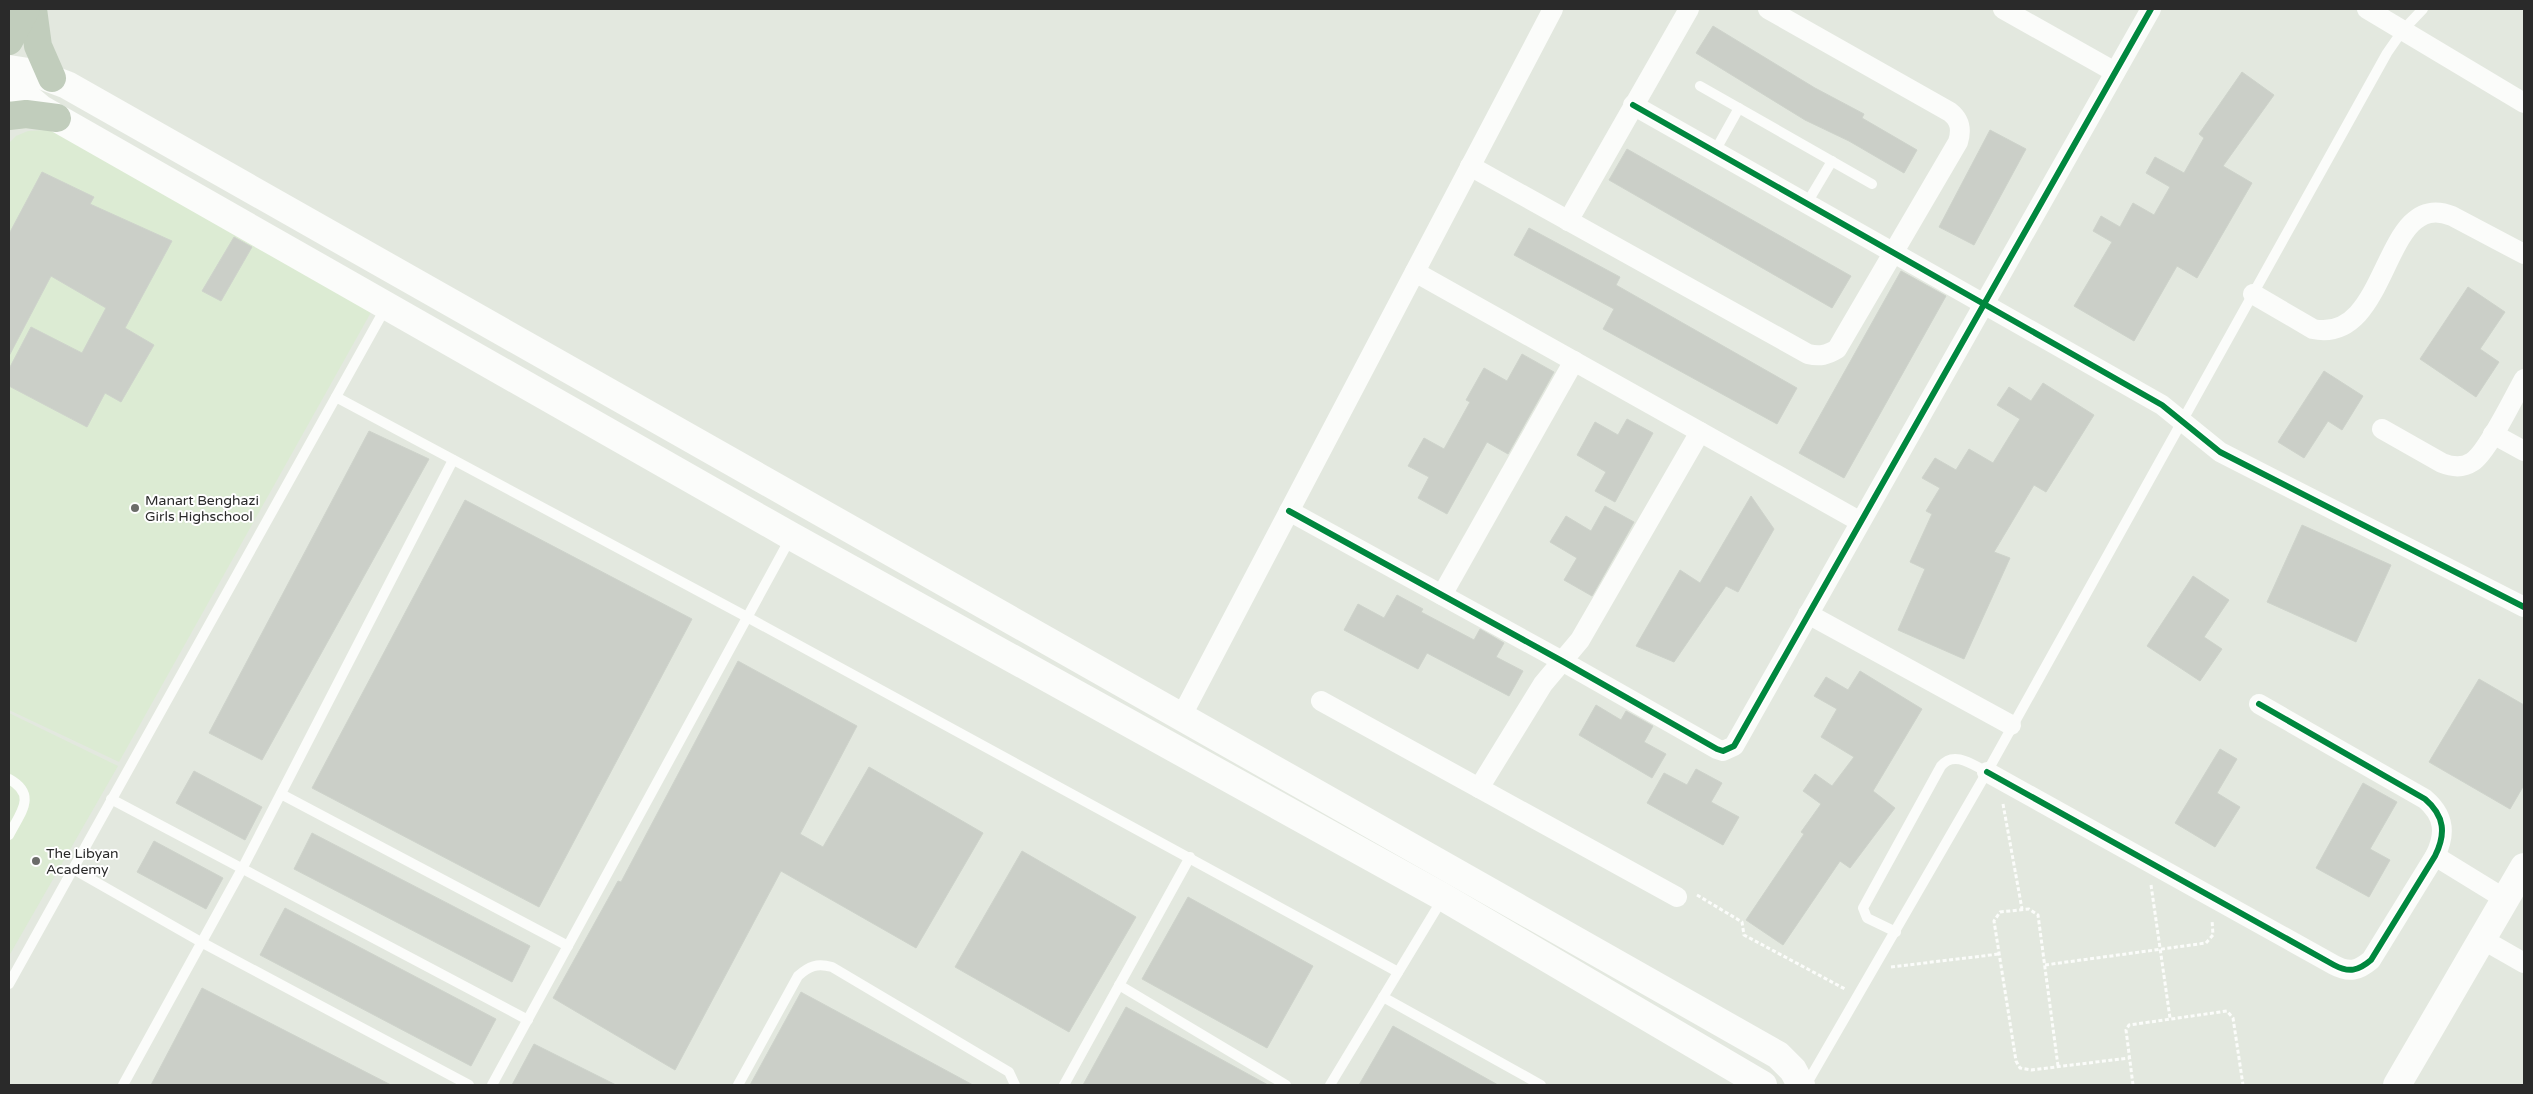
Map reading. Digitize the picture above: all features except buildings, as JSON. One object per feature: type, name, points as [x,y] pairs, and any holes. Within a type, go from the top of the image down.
[{"type":"main road","points":[[9,41],[26,9]]},
{"type":"main road","points":[[33,9],[38,46],[52,78]]},
{"type":"main road","points":[[9,69],[52,78],[1778,1055],[1793,1070],[1801,1085]]},
{"type":"main road","points":[[9,82],[26,99],[57,118],[388,304],[792,536],[1443,897],[1763,1085]]},
{"type":"main road","points":[[9,116],[26,114],[57,118]]},
{"type":"main road","points":[[2397,1085],[2524,867]]},
{"type":"street","points":[[1181,717],[1553,9]]},
{"type":"street","points":[[1568,221],[1689,9]]},
{"type":"street","points":[[1470,166],[1808,354],[1824,356],[1838,349],[1958,142],[1961,129],[1959,122],[1950,112],[1768,9]]},
{"type":"street","points":[[2003,9],[2115,72]]},
{"type":"street","points":[[1289,511],[1562,661],[1717,749],[1729,750],[1738,742],[1859,521],[1985,304],[2151,9]]},
{"type":"street","points":[[2367,9],[2524,103]]},
{"type":"street","points":[[1634,105],[2162,405],[2220,452],[2524,607]]},
{"type":"street","points":[[2253,294],[2313,329],[2323,331],[2344,327],[2360,312],[2409,225],[2428,213],[2444,213],[2452,216],[2524,254]]},
{"type":"street","points":[[1415,272],[1859,521]]},
{"type":"street","points":[[1442,595],[1574,361]]},
{"type":"street","points":[[2382,429],[2442,463],[2457,466],[2471,463],[2478,458],[2524,379]]},
{"type":"street","points":[[1479,788],[1543,684],[1580,640],[1700,432]]},
{"type":"street","points":[[2493,434],[2524,451]]},
{"type":"street","points":[[1808,614],[2011,726]]},
{"type":"street","points":[[1322,701],[1677,897]]},
{"type":"street","points":[[1992,775],[2343,970],[2354,970],[2371,960],[2435,856],[2443,833],[2439,814],[2433,806],[2259,704]]},
{"type":"street","points":[[2435,856],[2505,900]]},
{"type":"street","points":[[2482,939],[2524,963]]},
{"type":"lane","points":[[1806,1085],[1896,932],[1992,775],[2011,726],[2387,53],[2403,30],[2423,9]]},
{"type":"lane","points":[[1700,86],[1872,184]]},
{"type":"lane","points":[[1715,151],[1739,108]]},
{"type":"lane","points":[[1807,202],[1832,161]]},
{"type":"lane","points":[[9,984],[388,304]]},
{"type":"lane","points":[[336,397],[748,617],[1398,972]]},
{"type":"lane","points":[[123,1085],[242,869],[453,460]]},
{"type":"lane","points":[[492,1085],[792,536]]},
{"type":"lane","points":[[1896,932],[1867,918],[1863,908],[1941,766],[1954,758],[1992,775]]},
{"type":"lane","points":[[9,779],[20,785],[26,795],[24,805],[9,836]]},
{"type":"lane","points":[[280,794],[568,946]]},
{"type":"lane","points":[[112,799],[528,1020]]},
{"type":"lane","points":[[1064,1085],[1190,857]]},
{"type":"lane","points":[[72,869],[201,942],[469,1085]]},
{"type":"lane","points":[[1330,1085],[1443,897]]},
{"type":"lane","points":[[738,1085],[798,976],[808,967],[820,964],[832,966],[1009,1072],[1015,1085]]},
{"type":"lane","points":[[1119,985],[1286,1085]]},
{"type":"lane","points":[[1383,997],[1541,1085]]},
{"type":"path","points":[[1992,775],[2022,910]]},
{"type":"path","points":[[2148,862],[2170,1018]]},
{"type":"path","points":[[1677,897],[1699,895],[1742,922],[1744,935],[1859,996]]},
{"type":"path","points":[[2045,965],[2210,942],[2213,935],[2210,896]]},
{"type":"path","points":[[2058,1066],[2038,915],[2033,910],[2000,912],[1995,917],[1999,954],[2017,1065],[2025,1070],[2129,1058]]},
{"type":"path","points":[[1875,968],[1999,954]]},
{"type":"path","points":[[2133,1085],[2126,1030],[2129,1025],[2224,1011],[2230,1012],[2233,1018],[2242,1085]]},
{"type":"shaded area","name":"Manart Benghazi Girls Highschool","points":[[45,130],[63,133],[374,307],[119,762],[9,710],[9,143],[16,136],[28,131]]},
{"type":"shaded area","name":"The Libyan Academy","points":[[9,713],[118,766],[9,956]]},
{"type":"cycle path","points":[[1289,511],[1562,661],[1717,749],[1723,751],[1734,746],[2151,9]]},
{"type":"cycle path","points":[[1633,105],[2162,405],[2220,452],[2524,607]]},
{"type":"cycle path","points":[[1987,772],[2334,965],[2349,970],[2358,969],[2371,960],[2435,856],[2442,833],[2440,819],[2432,805],[2425,799],[2259,704]]},
{"type":"place","name":"Manart Benghazi Girls Highschool","points":[[135,508]]},
{"type":"place","name":"The Libyan Academy","points":[[36,861]]}]
